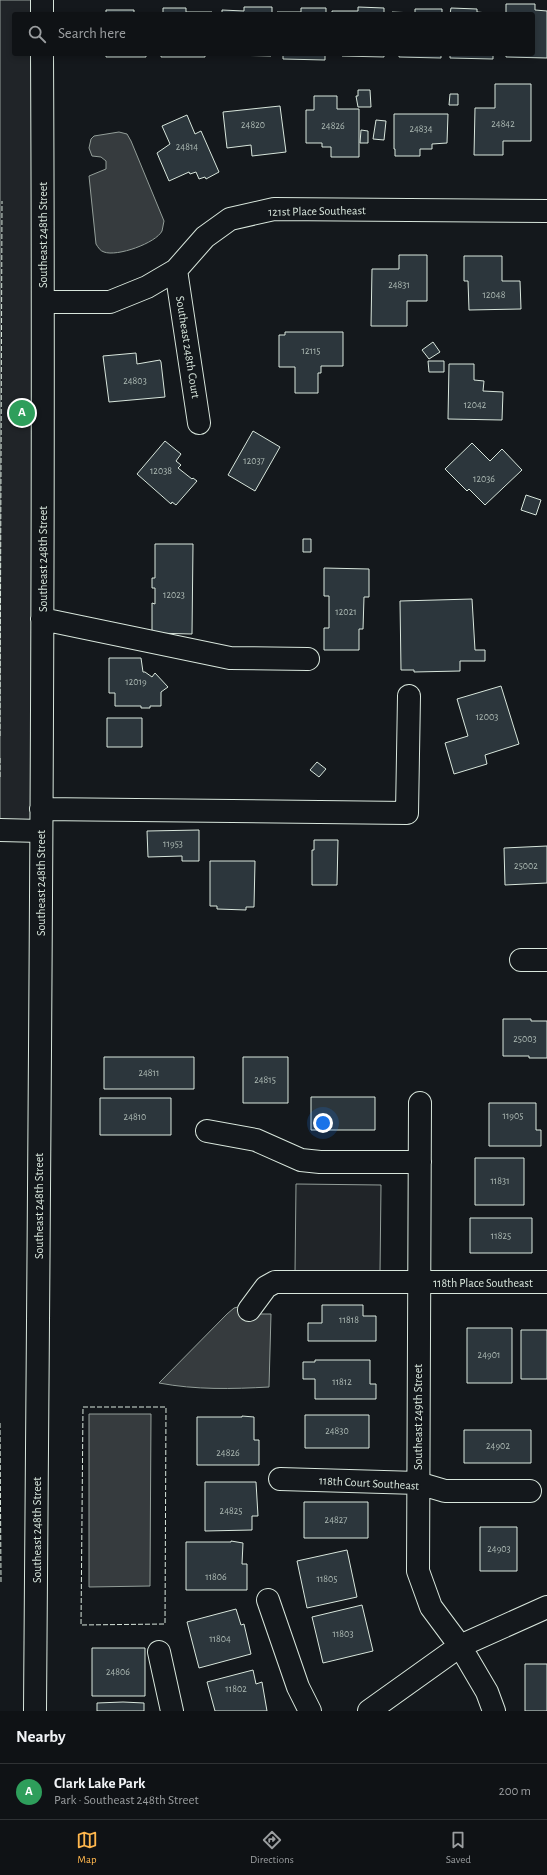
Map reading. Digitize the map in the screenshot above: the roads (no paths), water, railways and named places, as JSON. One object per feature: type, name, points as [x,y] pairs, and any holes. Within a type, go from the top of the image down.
[{"type":"street","points":[[42,0],[42,12]]},
{"type":"street","name":"Southeast 248th Street","points":[[35,1711],[42,831],[44,302],[42,56]]},
{"type":"street","name":"121st Place Southeast","points":[[44,302],[110,302],[147,287],[176,270],[205,237],[230,219],[274,209],[547,211]]},
{"type":"street","name":"Southeast 248th Court","points":[[176,270],[199,423]]},
{"type":"street","points":[[42,619],[230,658],[308,659]]},
{"type":"street","points":[[42,809],[407,813],[409,696]]},
{"type":"street","points":[[0,830],[42,831]]},
{"type":"street","points":[[521,960],[547,960]]},
{"type":"street","name":"Southeast 249th Street","points":[[420,1103],[418,1571],[431,1607],[460,1646],[488,1692],[494,1711]]},
{"type":"street","points":[[208,1131],[256,1140],[301,1160],[320,1162],[420,1162]]},
{"type":"street","name":"118th Place Southeast","points":[[248,1310],[266,1287],[275,1282],[547,1282]]},
{"type":"street","name":"118th Court Southeast","points":[[280,1479],[418,1483],[445,1491],[530,1491]]},
{"type":"street","points":[[268,1600],[298,1687],[310,1711]]},
{"type":"street","points":[[369,1711],[460,1646],[547,1607]]},
{"type":"street","points":[[159,1652],[172,1711]]},
{"type":"place","name":"Clark Lake Park","points":[[22,413]]}]
